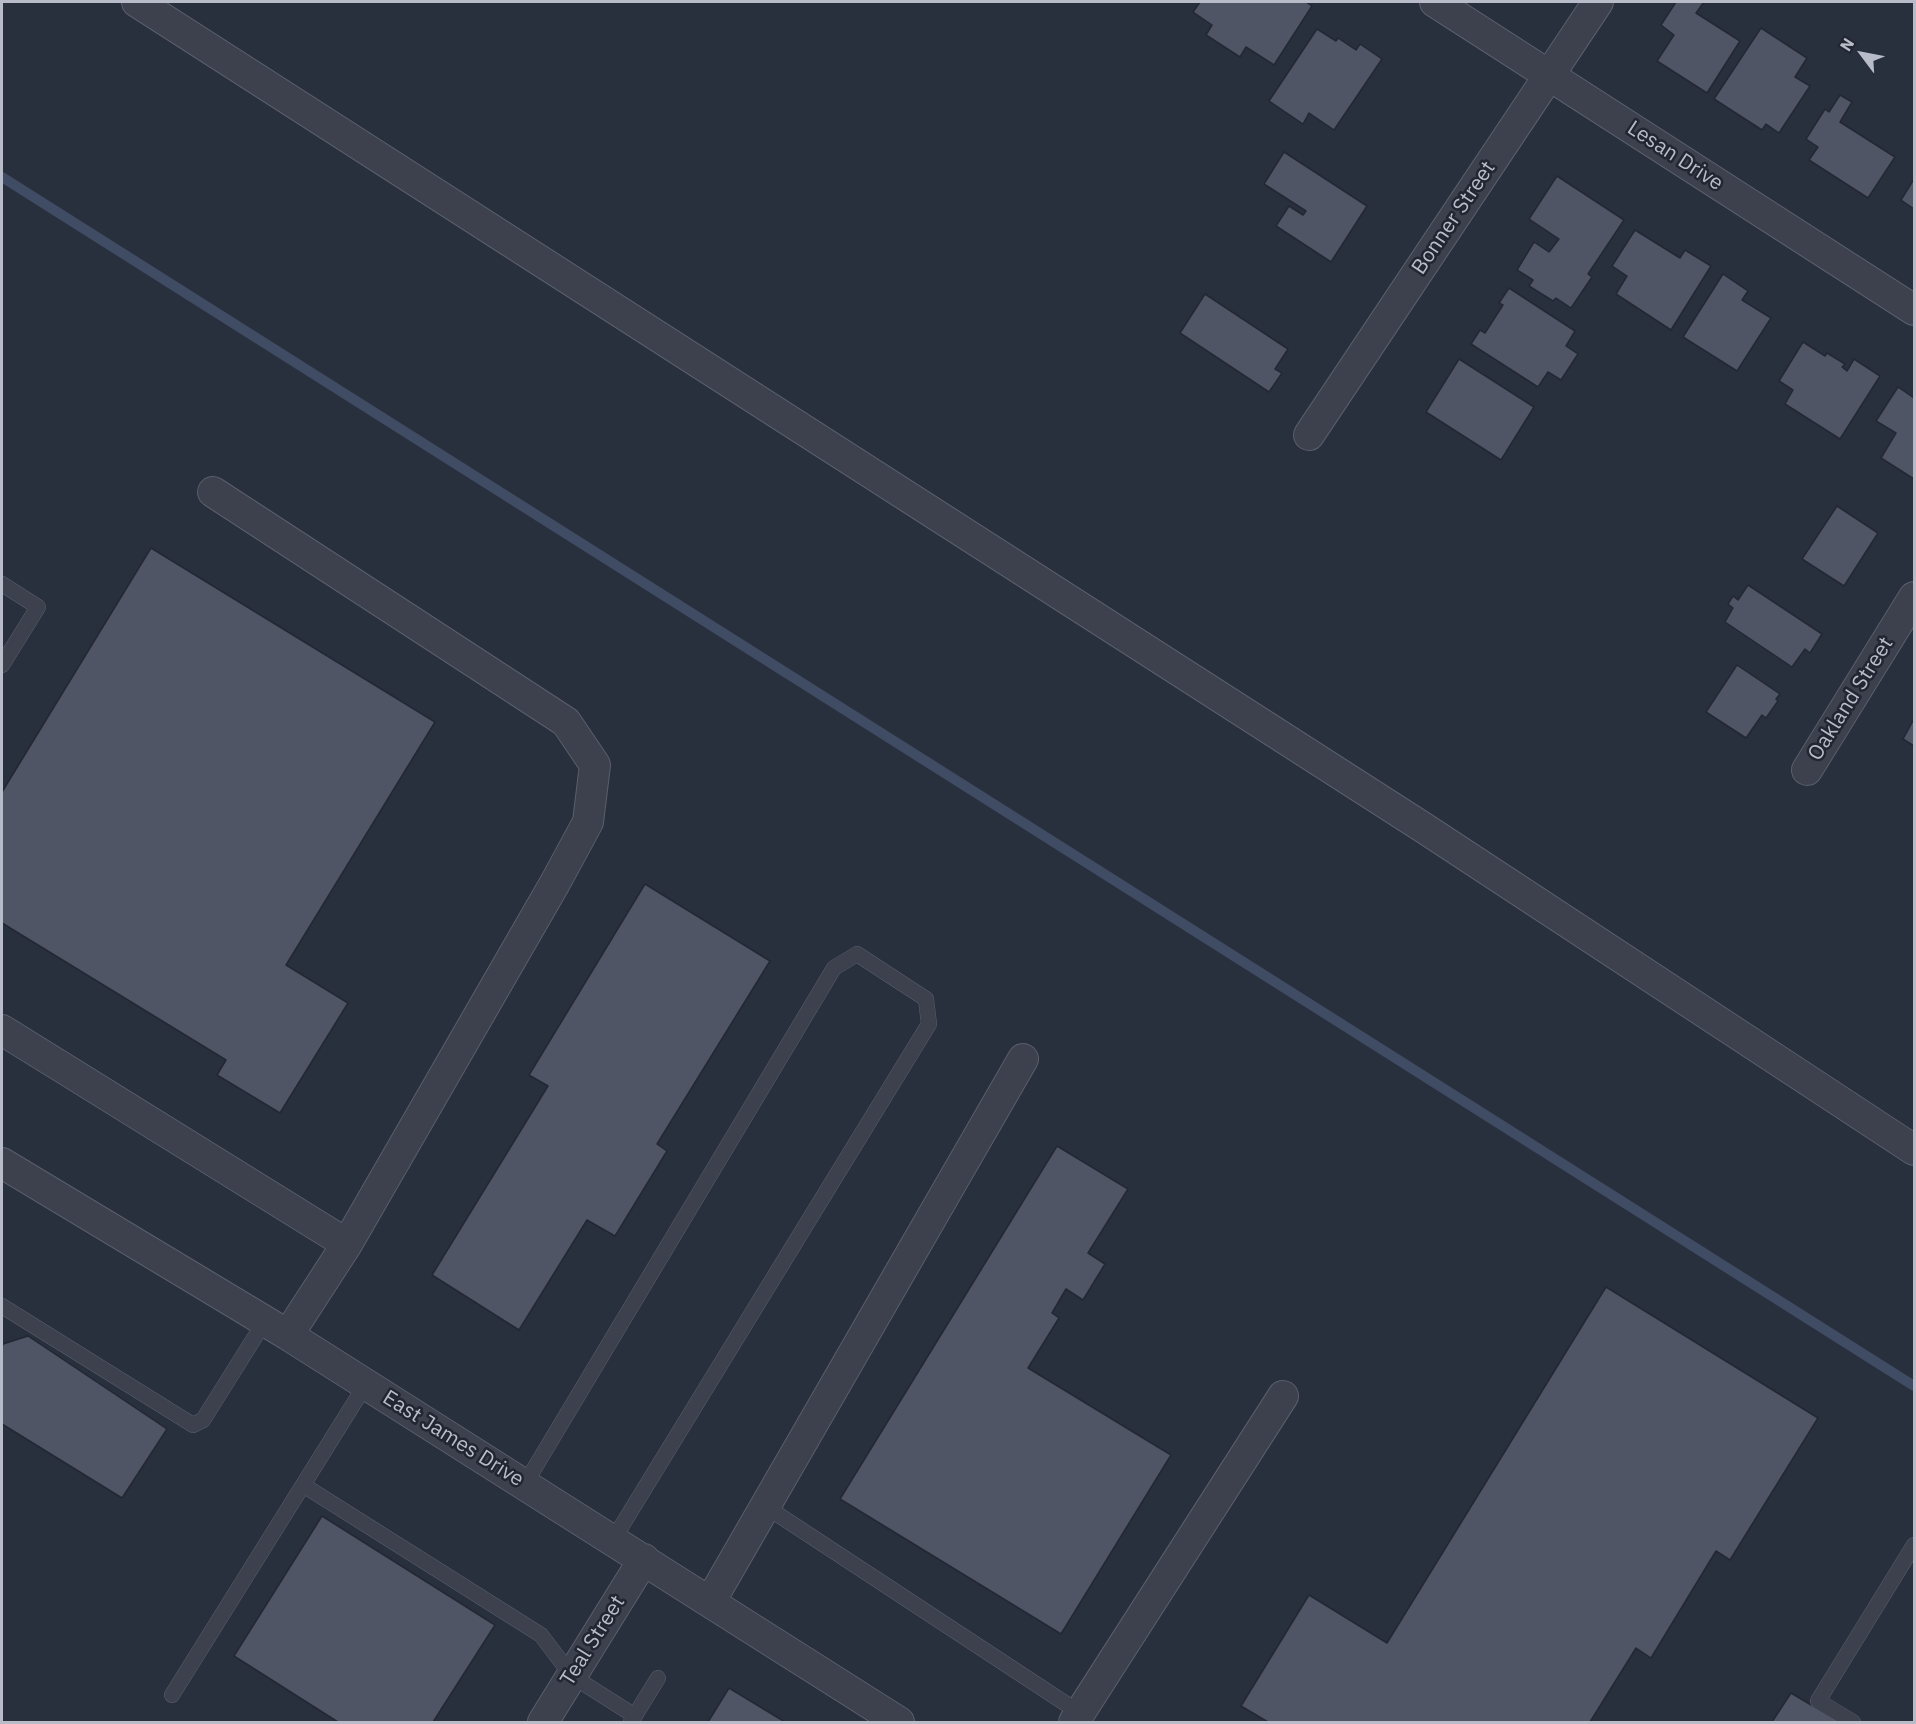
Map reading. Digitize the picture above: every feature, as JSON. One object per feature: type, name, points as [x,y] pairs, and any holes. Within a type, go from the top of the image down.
[{"type":"street","points":[[137,2],[1414,822],[1914,1150]]},
{"type":"street","name":"Lesan Drive","points":[[1435,2],[1914,310]]},
{"type":"street","name":"Bonner Street","points":[[1309,435],[1598,2]]},
{"type":"street","points":[[213,492],[567,722],[595,765],[588,822],[555,883],[347,1244],[276,1328]]},
{"type":"street","name":"Oakland Street","points":[[1807,770],[1914,597]]},
{"type":"street","points":[[2,1030],[347,1244]]},
{"type":"street","points":[[710,1602],[1023,1059]]},
{"type":"street","name":"East James Drive","points":[[2,1164],[276,1328],[899,1722]]},
{"type":"street","points":[[1077,1718],[1283,1396]]},
{"type":"street","name":"Teal Street","points":[[543,1722],[644,1559]]},
{"type":"lane","points":[[2,584],[38,607],[2,665]]},
{"type":"lane","points":[[525,1484],[834,968],[857,954],[926,999],[929,1023],[613,1540]]},
{"type":"lane","points":[[2,1306],[193,1425],[203,1420],[276,1328]]},
{"type":"lane","points":[[172,1695],[366,1384]]},
{"type":"lane","points":[[303,1485],[541,1635],[572,1676],[633,1719],[658,1678]]},
{"type":"lane","points":[[765,1506],[1077,1718]]},
{"type":"lane","points":[[1853,1722],[1818,1701],[1914,1545]]},
{"type":"building","points":[[1200,2],[1306,2],[1312,6],[1274,65],[1246,47],[1240,57],[1206,35],[1212,25],[1193,12]]},
{"type":"building","points":[[1676,2],[1704,2],[1696,13],[1740,41],[1707,93],[1657,61],[1674,35],[1661,25]]},
{"type":"building","points":[[1761,28],[1807,58],[1795,77],[1810,86],[1779,133],[1766,124],[1762,130],[1714,99]]},
{"type":"building","points":[[1317,29],[1336,41],[1338,38],[1356,50],[1360,44],[1382,59],[1334,130],[1309,113],[1303,124],[1269,101]]},
{"type":"building","points":[[1840,95],[1852,102],[1840,122],[1895,157],[1868,198],[1809,160],[1818,147],[1806,139],[1825,109],[1829,112]]},
{"type":"building","points":[[1284,152],[1367,206],[1331,262],[1276,226],[1289,206],[1303,215],[1306,211],[1264,184]]},
{"type":"building","points":[[1557,176],[1624,220],[1588,274],[1592,277],[1571,308],[1556,298],[1553,301],[1529,286],[1533,280],[1517,270],[1534,242],[1549,252],[1559,239],[1529,219]]},
{"type":"building","points":[[1914,179],[1914,209],[1901,200]]},
{"type":"building","points":[[1635,230],[1680,258],[1685,250],[1711,266],[1671,330],[1616,294],[1627,276],[1612,266]]},
{"type":"building","points":[[1723,274],[1748,291],[1742,300],[1771,318],[1737,371],[1683,337]]},
{"type":"building","points":[[1509,288],[1575,331],[1566,346],[1578,354],[1561,380],[1548,372],[1538,387],[1471,344],[1480,330],[1485,333],[1503,305],[1499,303]]},
{"type":"building","points":[[1205,294],[1288,349],[1275,369],[1282,373],[1269,392],[1180,333]]},
{"type":"building","points":[[1803,342],[1825,356],[1827,353],[1845,364],[1842,367],[1847,371],[1854,359],[1880,376],[1840,439],[1785,404],[1793,390],[1779,381]]},
{"type":"building","points":[[1459,359],[1534,407],[1501,460],[1426,412]]},
{"type":"building","points":[[1898,387],[1914,398],[1914,479],[1881,458],[1896,433],[1876,421]]},
{"type":"building","points":[[1837,506],[1878,533],[1844,586],[1802,559]]},
{"type":"building","points":[[151,548],[435,722],[286,965],[348,1003],[280,1113],[217,1075],[226,1060],[2,923],[2,792]]},
{"type":"building","points":[[1748,585],[1822,634],[1810,653],[1805,649],[1792,667],[1725,622],[1733,608],[1728,604],[1733,596],[1738,600]]},
{"type":"building","points":[[1737,665],[1780,694],[1766,718],[1762,715],[1746,738],[1706,712]]},
{"type":"building","points":[[1914,719],[1914,746],[1903,739]]},
{"type":"building","points":[[645,884],[770,961],[657,1144],[667,1151],[615,1236],[587,1220],[519,1330],[432,1275],[548,1086],[529,1075]]},
{"type":"building","points":[[1057,1146],[1128,1189],[1088,1253],[1105,1264],[1083,1300],[1066,1289],[1052,1313],[1059,1318],[1028,1368],[1171,1455],[1061,1634],[840,1499]]},
{"type":"building","points":[[1606,1287],[1818,1418],[1730,1560],[1716,1551],[1651,1658],[1636,1648],[1590,1722],[1268,1722],[1241,1706],[1309,1595],[1387,1643]]},
{"type":"building","points":[[28,1336],[167,1429],[122,1498],[2,1424],[2,1347],[3,1344]]},
{"type":"building","points":[[322,1516],[495,1625],[433,1722],[338,1722],[234,1656]]},
{"type":"building","points":[[729,1688],[785,1722],[708,1722]]},
{"type":"building","points":[[1791,1693],[1840,1722],[1772,1722]]},
{"type":"waterway","points":[[2,177],[1914,1386]]}]
